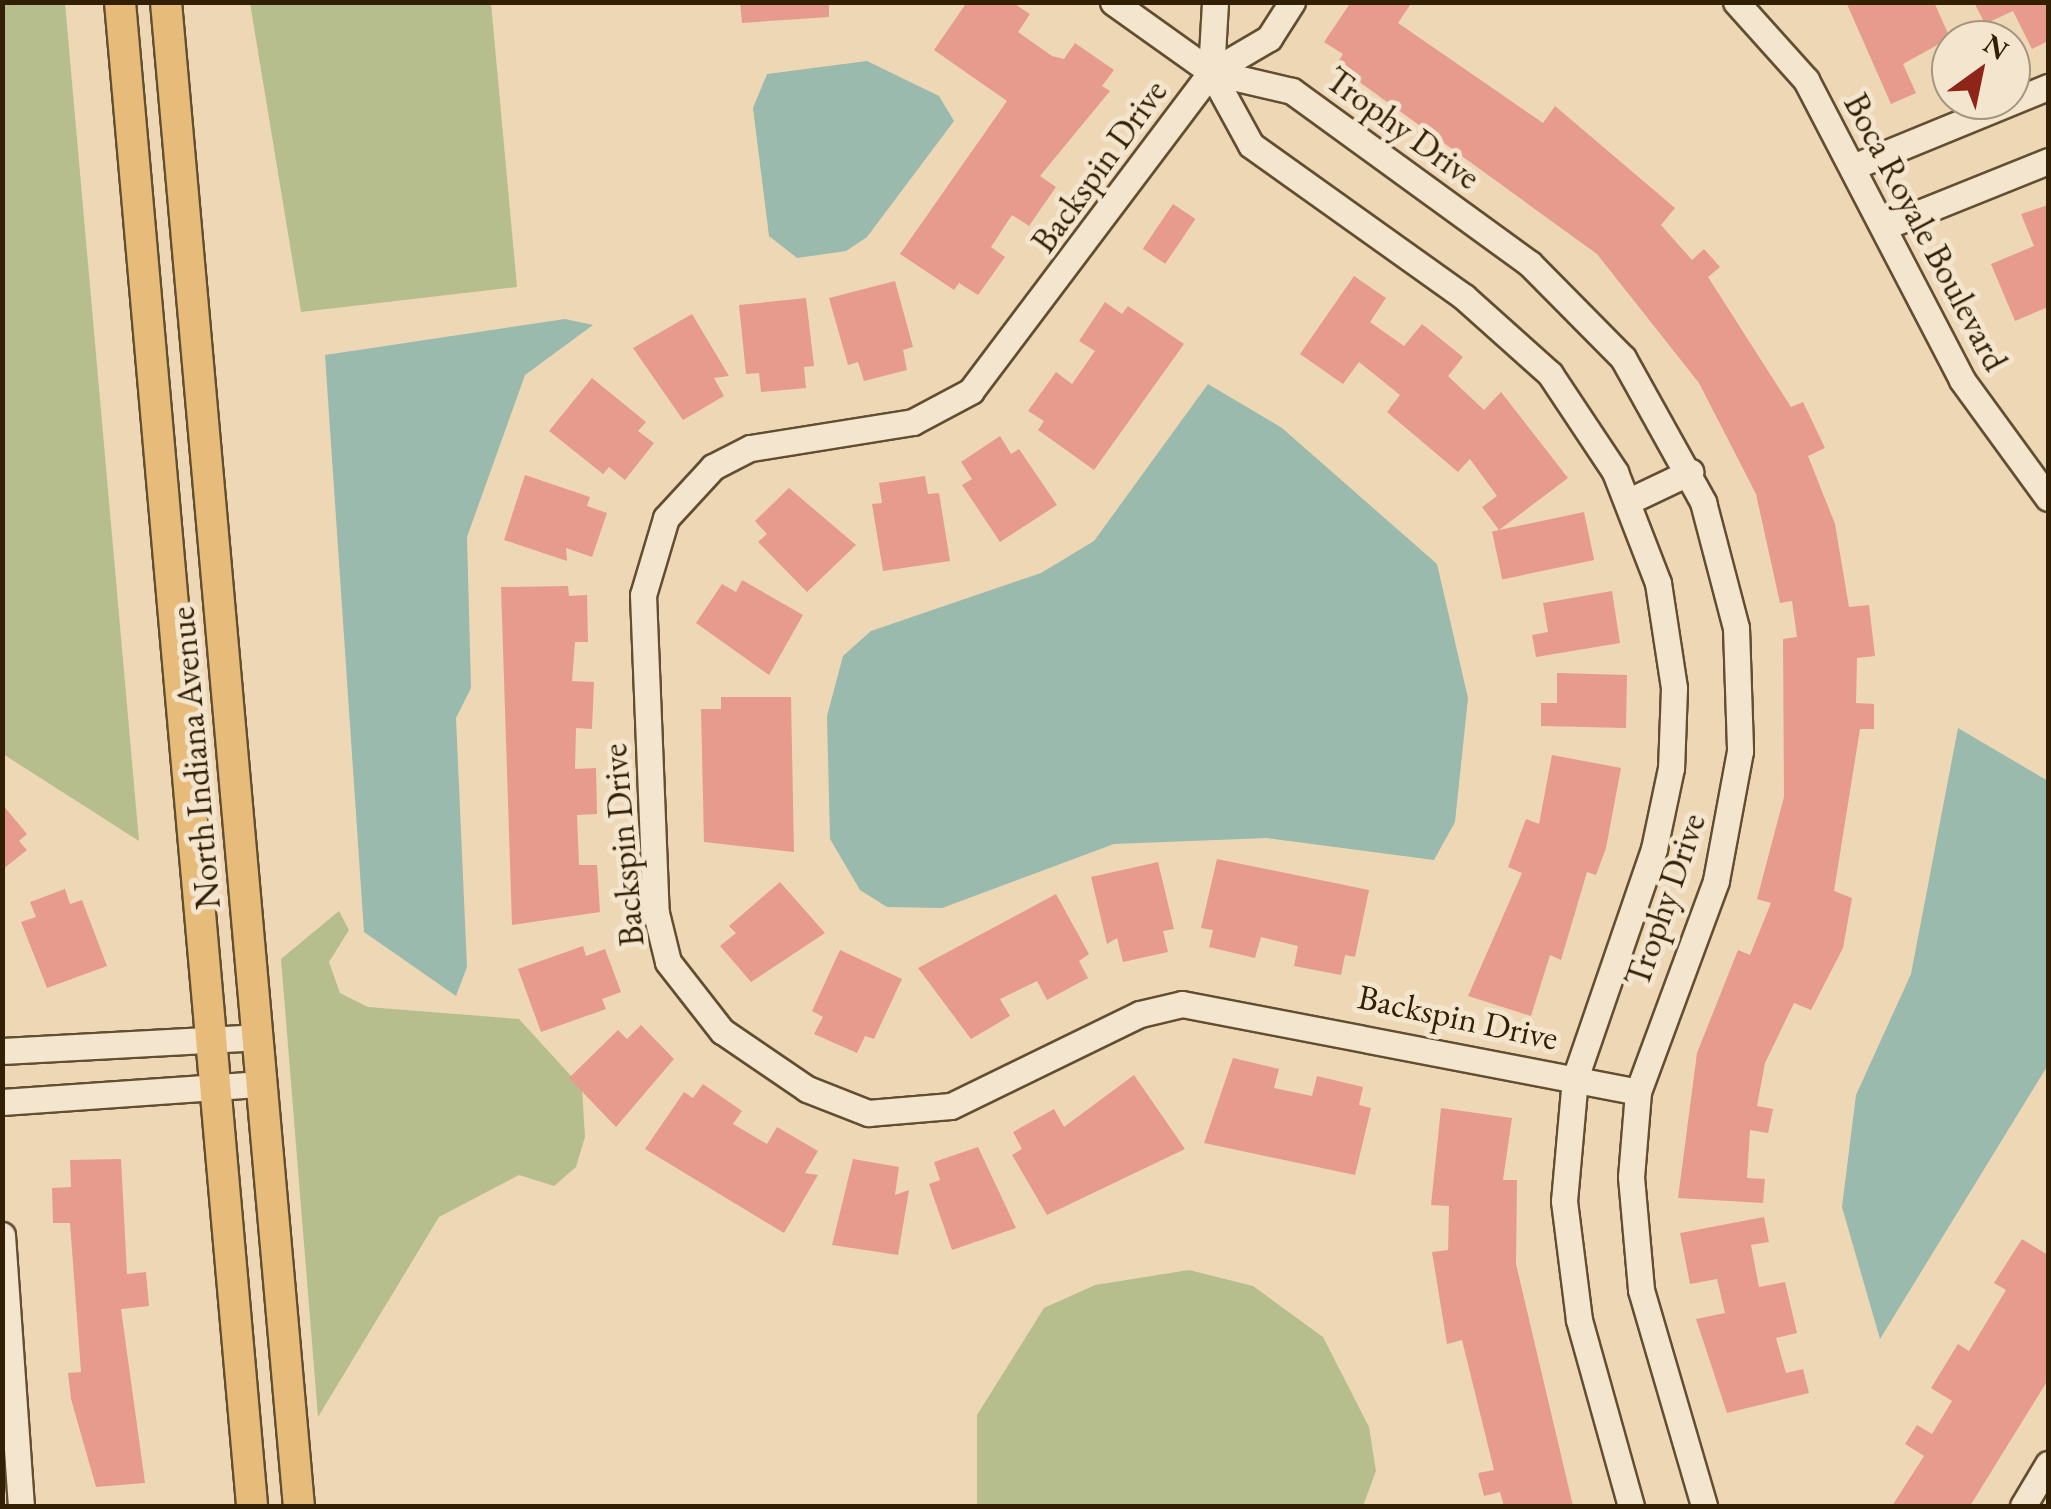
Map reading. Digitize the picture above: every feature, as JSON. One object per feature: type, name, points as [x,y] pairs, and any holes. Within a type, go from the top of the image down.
[{"type":"main road","name":"North Indiana Avenue","points":[[120,2],[252,1506]]},
{"type":"main road","name":"North Indiana Avenue","points":[[166,2],[299,1506]]},
{"type":"street","name":"Trophy Drive","points":[[1113,2],[1210,72],[1292,91],[1530,264],[1622,358],[1690,472],[1736,628],[1740,751],[1716,880],[1638,1092],[1636,1256],[1704,1506]]},
{"type":"street","points":[[1210,72],[1216,2]]},
{"type":"street","name":"Backspin Drive","points":[[1292,2],[1269,38],[1210,72],[971,392],[914,422],[750,448],[713,467],[666,518],[643,595],[656,913],[668,962],[722,1030],[807,1089],[868,1114],[951,1106],[1131,1018],[1182,1004],[1638,1092]]},
{"type":"street","name":"Boca Royale Boulevard","points":[[1736,2],[1806,80],[1855,166],[1962,380],[2048,498]]},
{"type":"street","name":"Trophy Drive","points":[[1210,72],[1251,145],[1464,297],[1550,374],[1629,500],[1666,618],[1671,768],[1654,850],[1575,1078],[1564,1201],[1571,1279],[1631,1506]]},
{"type":"street","points":[[1855,166],[2048,86]]},
{"type":"street","points":[[1884,227],[2048,161]]},
{"type":"street","points":[[1629,500],[1690,472]]},
{"type":"street","points":[[2,1052],[257,1037]]},
{"type":"street","points":[[2,1102],[261,1084]]},
{"type":"street","points":[[2,1236],[21,1506]]},
{"type":"street","points":[[2022,1506],[2048,1464]]},
{"type":"green space","points":[[2,3],[65,3],[139,841],[3,754]]},
{"type":"green space","points":[[250,3],[491,3],[517,287],[301,312]]},
{"type":"green space","points":[[339,911],[349,930],[329,962],[340,993],[368,1007],[519,1019],[582,1088],[585,1137],[576,1167],[554,1186],[519,1175],[439,1217],[318,1417],[281,959]]},
{"type":"green space","points":[[1189,1270],[1253,1286],[1323,1337],[1369,1427],[1376,1471],[1363,1506],[977,1506],[977,1415],[1044,1308],[1095,1285]]},
{"type":"shaded area","points":[[867,61],[939,96],[954,121],[867,237],[846,251],[797,258],[769,236],[753,108],[767,74]]},
{"type":"shaded area","points":[[565,319],[593,325],[525,375],[467,537],[471,688],[456,718],[467,967],[456,996],[364,932],[325,355]]},
{"type":"shaded area","points":[[1208,384],[1282,428],[1437,564],[1468,698],[1455,822],[1434,860],[1267,838],[1114,844],[942,908],[887,907],[860,890],[830,839],[827,716],[843,656],[871,631],[1041,573],[1094,541]]},
{"type":"shaded area","points":[[1958,728],[2048,781],[2048,1065],[1880,1339],[1842,1207],[1856,1095],[1911,974]]},
{"type":"building","points":[[740,2],[829,2],[829,17],[742,23]]},
{"type":"building","points":[[967,2],[1012,2],[1030,14],[1018,32],[1052,56],[1064,59],[1075,43],[1114,70],[1102,86],[1110,91],[1040,176],[1056,187],[1029,226],[1012,215],[991,247],[1005,257],[978,295],[959,283],[954,290],[900,254],[1007,101],[934,50]]},
{"type":"building","points":[[1351,2],[1412,2],[1398,23],[1543,123],[1555,106],[1675,208],[1661,225],[1692,260],[1704,249],[1720,267],[1708,277],[1791,407],[1803,402],[1825,448],[1808,456],[1835,524],[1849,607],[1869,605],[1875,656],[1857,658],[1856,703],[1874,704],[1874,729],[1860,729],[1834,891],[1852,898],[1843,948],[1811,1010],[1794,1003],[1765,1063],[1757,1106],[1773,1109],[1768,1133],[1750,1130],[1747,1178],[1765,1179],[1763,1203],[1678,1198],[1697,1053],[1738,950],[1750,955],[1771,903],[1757,899],[1784,797],[1783,639],[1797,637],[1792,601],[1780,603],[1756,494],[1699,383],[1597,254],[1336,65],[1343,54],[1324,42]]},
{"type":"building","points":[[1846,2],[1934,2],[1942,20],[1931,20],[1931,49],[1903,64],[1916,93],[1891,104]]},
{"type":"building","points":[[1974,2],[2048,2],[2048,41],[2032,49],[2031,20],[2018,20],[2013,11],[1994,20],[1983,20]]},
{"type":"building","points":[[1173,204],[1195,219],[1165,264],[1143,249]]},
{"type":"building","points":[[2048,205],[2048,307],[2015,321],[1991,264],[2034,246],[2021,214]]},
{"type":"building","points":[[1354,276],[1386,298],[1370,322],[1404,346],[1422,324],[1463,357],[1448,376],[1484,410],[1501,392],[1568,478],[1499,530],[1482,507],[1497,496],[1470,459],[1458,472],[1387,412],[1400,395],[1359,362],[1343,384],[1300,354]]},
{"type":"building","points":[[895,281],[913,347],[903,350],[907,370],[864,381],[858,362],[848,365],[829,298]]},
{"type":"building","points":[[806,298],[814,366],[804,367],[806,388],[761,392],[759,373],[746,374],[739,305]]},
{"type":"building","points":[[1105,302],[1122,314],[1128,306],[1184,344],[1094,470],[1038,430],[1044,421],[1028,411],[1056,372],[1072,384],[1095,351],[1079,341]]},
{"type":"building","points":[[692,314],[729,376],[714,378],[724,396],[683,420],[633,348]]},
{"type":"building","points":[[592,378],[646,422],[638,431],[654,443],[625,480],[609,467],[603,474],[549,431]]},
{"type":"building","points":[[1000,436],[1011,454],[1019,449],[1057,505],[1000,542],[962,485],[972,479],[961,462]]},
{"type":"building","points":[[525,475],[590,497],[587,506],[607,513],[592,557],[566,548],[567,561],[504,540]]},
{"type":"building","points":[[925,476],[928,494],[939,493],[950,561],[883,571],[872,504],[882,503],[879,483]]},
{"type":"building","points":[[789,488],[856,545],[807,592],[758,542],[767,534],[755,521]]},
{"type":"building","points":[[1584,512],[1594,560],[1502,579],[1492,532]]},
{"type":"building","points":[[742,580],[803,615],[769,675],[696,623],[722,584],[736,592]]},
{"type":"building","points":[[568,586],[569,596],[587,595],[588,642],[575,642],[572,681],[594,682],[592,729],[576,728],[575,769],[596,768],[597,814],[577,815],[579,865],[597,865],[600,912],[512,925],[501,587]]},
{"type":"building","points":[[1612,591],[1620,643],[1536,657],[1532,635],[1548,632],[1543,603]]},
{"type":"building","points":[[1557,673],[1627,675],[1626,728],[1541,726],[1541,703],[1557,703]]},
{"type":"building","points":[[721,697],[791,697],[794,852],[704,842],[701,709],[721,709]]},
{"type":"building","points":[[1552,755],[1621,768],[1606,848],[1596,875],[1587,872],[1561,960],[1550,955],[1531,1016],[1468,996],[1522,873],[1508,867],[1526,819],[1539,824]]},
{"type":"building","points":[[2,804],[27,834],[19,841],[27,850],[2,870]]},
{"type":"building","points":[[1217,859],[1369,890],[1355,957],[1345,955],[1341,975],[1294,966],[1298,946],[1261,937],[1255,958],[1209,947],[1213,930],[1201,928]]},
{"type":"building","points":[[1158,862],[1174,929],[1163,931],[1168,952],[1123,962],[1117,938],[1107,944],[1091,877]]},
{"type":"building","points":[[780,882],[825,933],[751,982],[720,946],[736,933],[729,926]]},
{"type":"building","points":[[65,889],[70,904],[82,900],[107,966],[47,988],[21,922],[36,917],[30,902]]},
{"type":"building","points":[[1056,894],[1089,954],[1079,961],[1088,978],[1047,1000],[1037,981],[1000,999],[1010,1016],[971,1039],[918,968]]},
{"type":"building","points":[[583,946],[586,956],[605,949],[621,992],[602,999],[606,1009],[541,1032],[518,969]]},
{"type":"building","points":[[840,950],[902,979],[874,1039],[865,1036],[857,1053],[814,1034],[823,1017],[812,1011]]},
{"type":"building","points":[[641,1025],[674,1059],[616,1127],[569,1078],[618,1030],[627,1039]]},
{"type":"building","points":[[1233,1058],[1279,1069],[1274,1088],[1312,1096],[1317,1076],[1363,1087],[1359,1105],[1371,1108],[1355,1175],[1204,1143]]},
{"type":"building","points":[[1134,1075],[1185,1149],[1047,1215],[1012,1155],[1022,1149],[1013,1132],[1054,1109],[1064,1127]]},
{"type":"building","points":[[703,1084],[742,1111],[733,1124],[767,1144],[777,1127],[818,1151],[805,1173],[818,1175],[784,1233],[645,1149],[684,1092],[693,1098]]},
{"type":"building","points":[[1441,1108],[1512,1118],[1503,1180],[1517,1180],[1516,1264],[1573,1506],[1504,1506],[1500,1492],[1484,1496],[1478,1473],[1494,1470],[1462,1340],[1447,1344],[1432,1252],[1448,1250],[1449,1206],[1431,1205]]},
{"type":"building","points":[[978,1147],[1016,1228],[952,1250],[929,1184],[940,1180],[934,1162]]},
{"type":"building","points":[[121,1159],[127,1274],[146,1272],[149,1306],[121,1309],[145,1483],[96,1487],[71,1399],[68,1373],[81,1372],[70,1223],[53,1223],[52,1188],[71,1187],[70,1160]]},
{"type":"building","points":[[853,1159],[899,1167],[895,1195],[909,1190],[898,1255],[832,1245]]},
{"type":"building","points":[[1764,1217],[1769,1242],[1751,1245],[1759,1287],[1785,1282],[1797,1333],[1776,1338],[1786,1373],[1803,1369],[1809,1393],[1727,1413],[1696,1319],[1725,1313],[1717,1279],[1690,1284],[1680,1233]]},
{"type":"building","points":[[2022,1239],[2048,1255],[2048,1380],[1970,1506],[1892,1506],[1924,1456],[1905,1444],[1917,1425],[1932,1434],[1952,1401],[1931,1388],[1958,1344],[1969,1351],[2006,1290],[1994,1283]]}]
